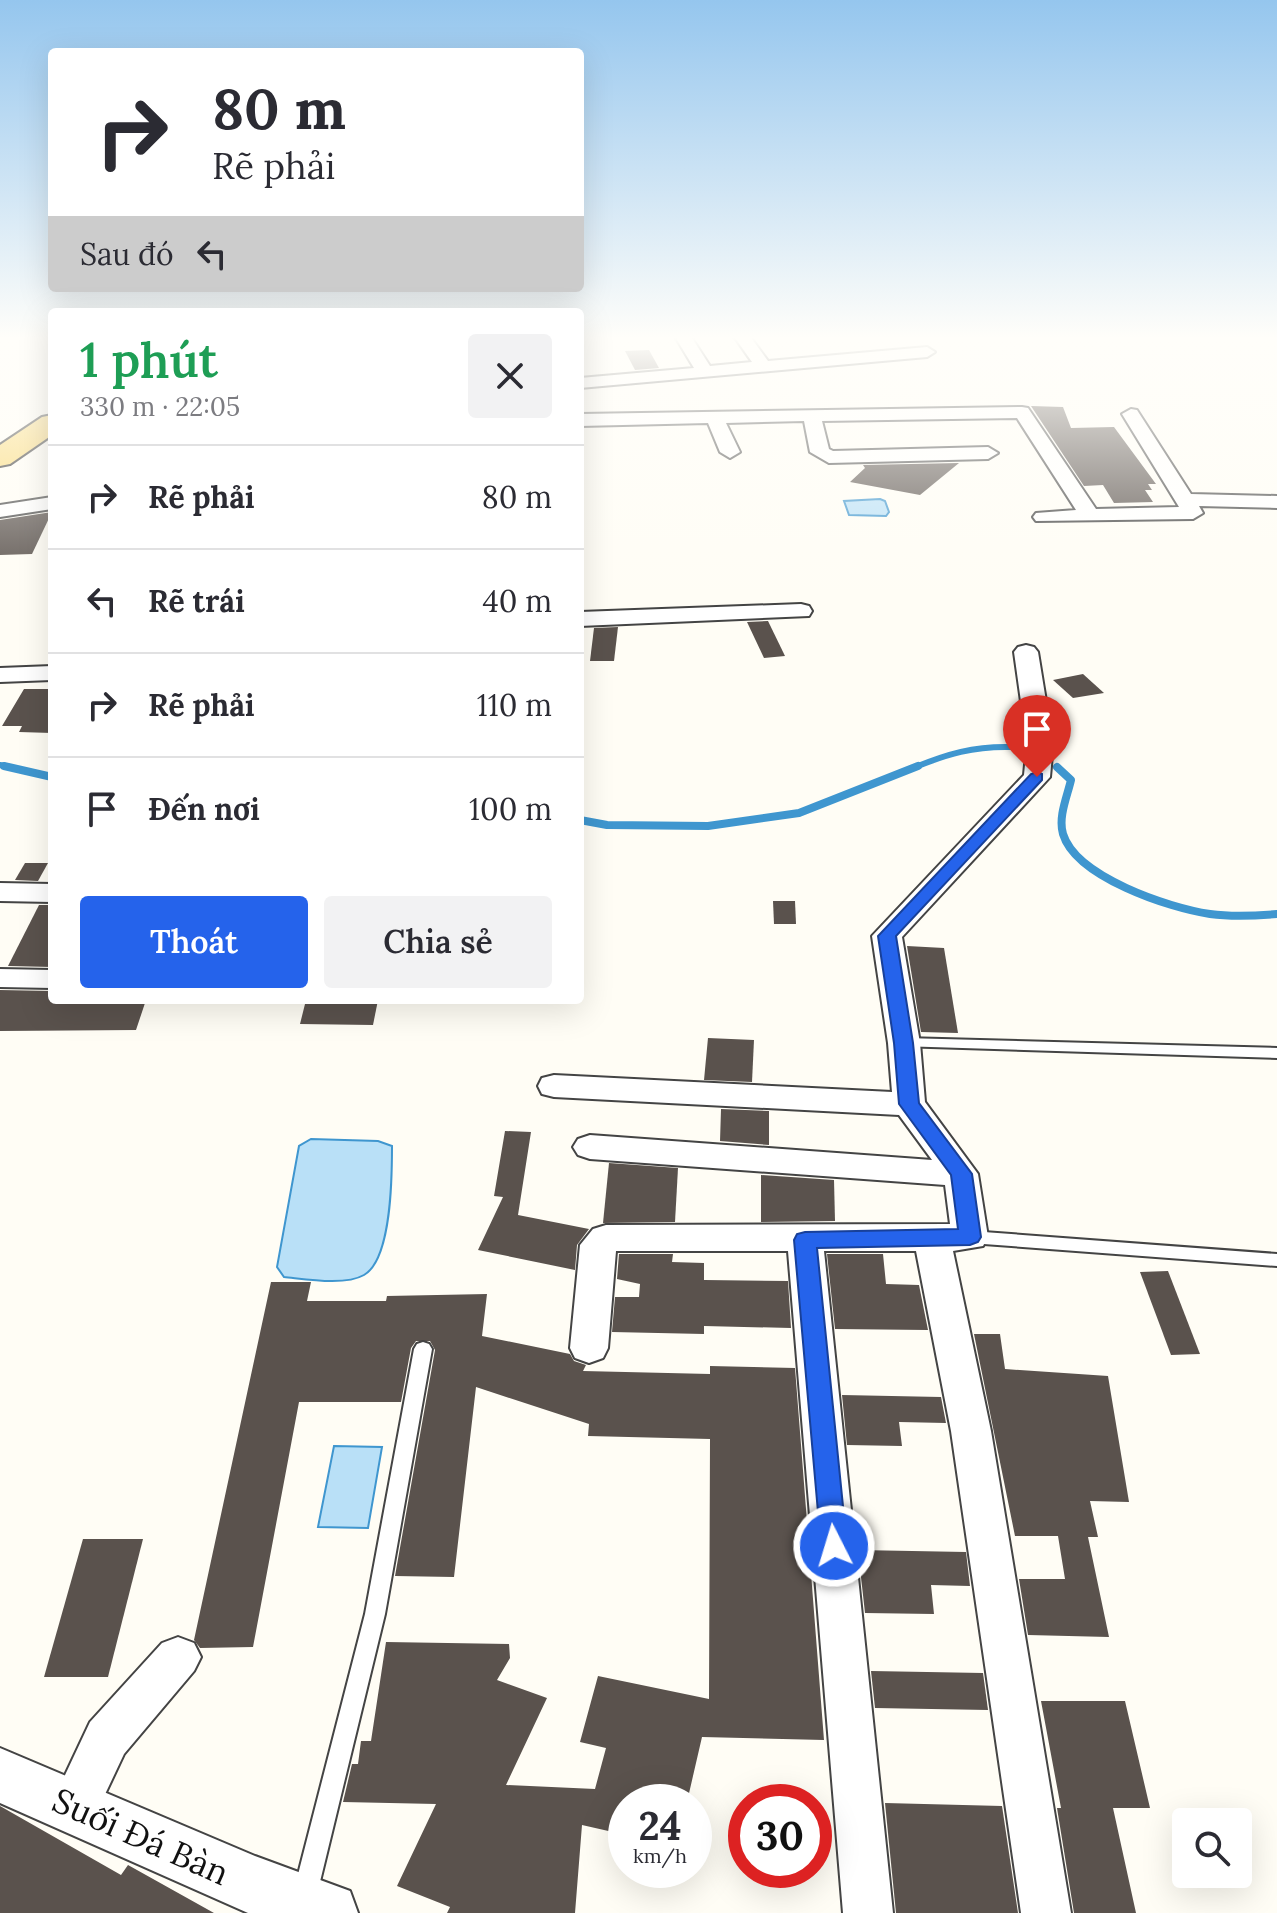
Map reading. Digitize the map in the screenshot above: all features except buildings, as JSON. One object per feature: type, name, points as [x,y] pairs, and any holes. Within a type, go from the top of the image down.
[{"type":"main road","points":[[5,445],[29,424]]},
{"type":"main road","points":[[5,445],[48,425]]},
{"type":"street","points":[[718,424],[730,452]]},
{"type":"street","points":[[813,424],[820,452],[829,457],[988,453]]},
{"type":"street","points":[[1031,424],[1090,516]]},
{"type":"street","points":[[1043,517],[1192,514],[1138,424]]},
{"type":"street","points":[[1186,500],[1277,502]]},
{"type":"street","points":[[0,511],[48,504]]},
{"type":"street","points":[[584,619],[801,611]]},
{"type":"street","points":[[589,1348],[598,1245],[606,1238],[805,1240],[970,1237],[961,1174],[909,1104],[904,1043],[887,936],[1037,777],[1040,744],[1026,652]]},
{"type":"street","points":[[0,675],[48,673]]},
{"type":"street","points":[[0,892],[48,893]]},
{"type":"street","points":[[0,978],[48,979]]},
{"type":"street","points":[[554,1086],[909,1104]]},
{"type":"street","points":[[590,1147],[961,1174]]},
{"type":"street","points":[[932,1238],[971,1431],[1046,1913]]},
{"type":"street","points":[[805,1240],[868,1913]]},
{"type":"street","points":[[74,1807],[107,1738],[178,1657]]},
{"type":"street","name":"Suối Đá Bàn","points":[[0,1775],[251,1884],[315,1907]]},
{"type":"lane","points":[[904,1043],[1277,1053]]},
{"type":"lane","points":[[970,1237],[1277,1260]]},
{"type":"lane","points":[[315,1907],[375,1614],[423,1349]]},
{"type":"water","points":[[844,501],[885,501],[889,512],[886,516],[849,515]]},
{"type":"water","points":[[311,1139],[378,1141],[392,1146],[391,1195],[385,1235],[373,1266],[356,1278],[325,1281],[284,1277],[277,1267],[299,1146]]},
{"type":"water","points":[[334,1446],[382,1447],[368,1528],[318,1527]]},
{"type":"waterway","points":[[913,768],[961,752],[1011,747]]},
{"type":"waterway","points":[[0,765],[4,766]]},
{"type":"waterway","points":[[4,766],[48,776]]},
{"type":"waterway","points":[[4,766],[12,768]]},
{"type":"waterway","points":[[584,821],[607,825],[708,826],[799,813],[918,766]]},
{"type":"waterway","points":[[1057,767],[1071,780],[1062,814],[1063,834],[1071,850],[1104,877],[1149,897],[1192,911],[1227,916],[1277,914]]},
{"type":"route","points":[[834,1546],[805,1240],[970,1237],[961,1174],[909,1104],[904,1043],[887,936],[1037,777]]}]
